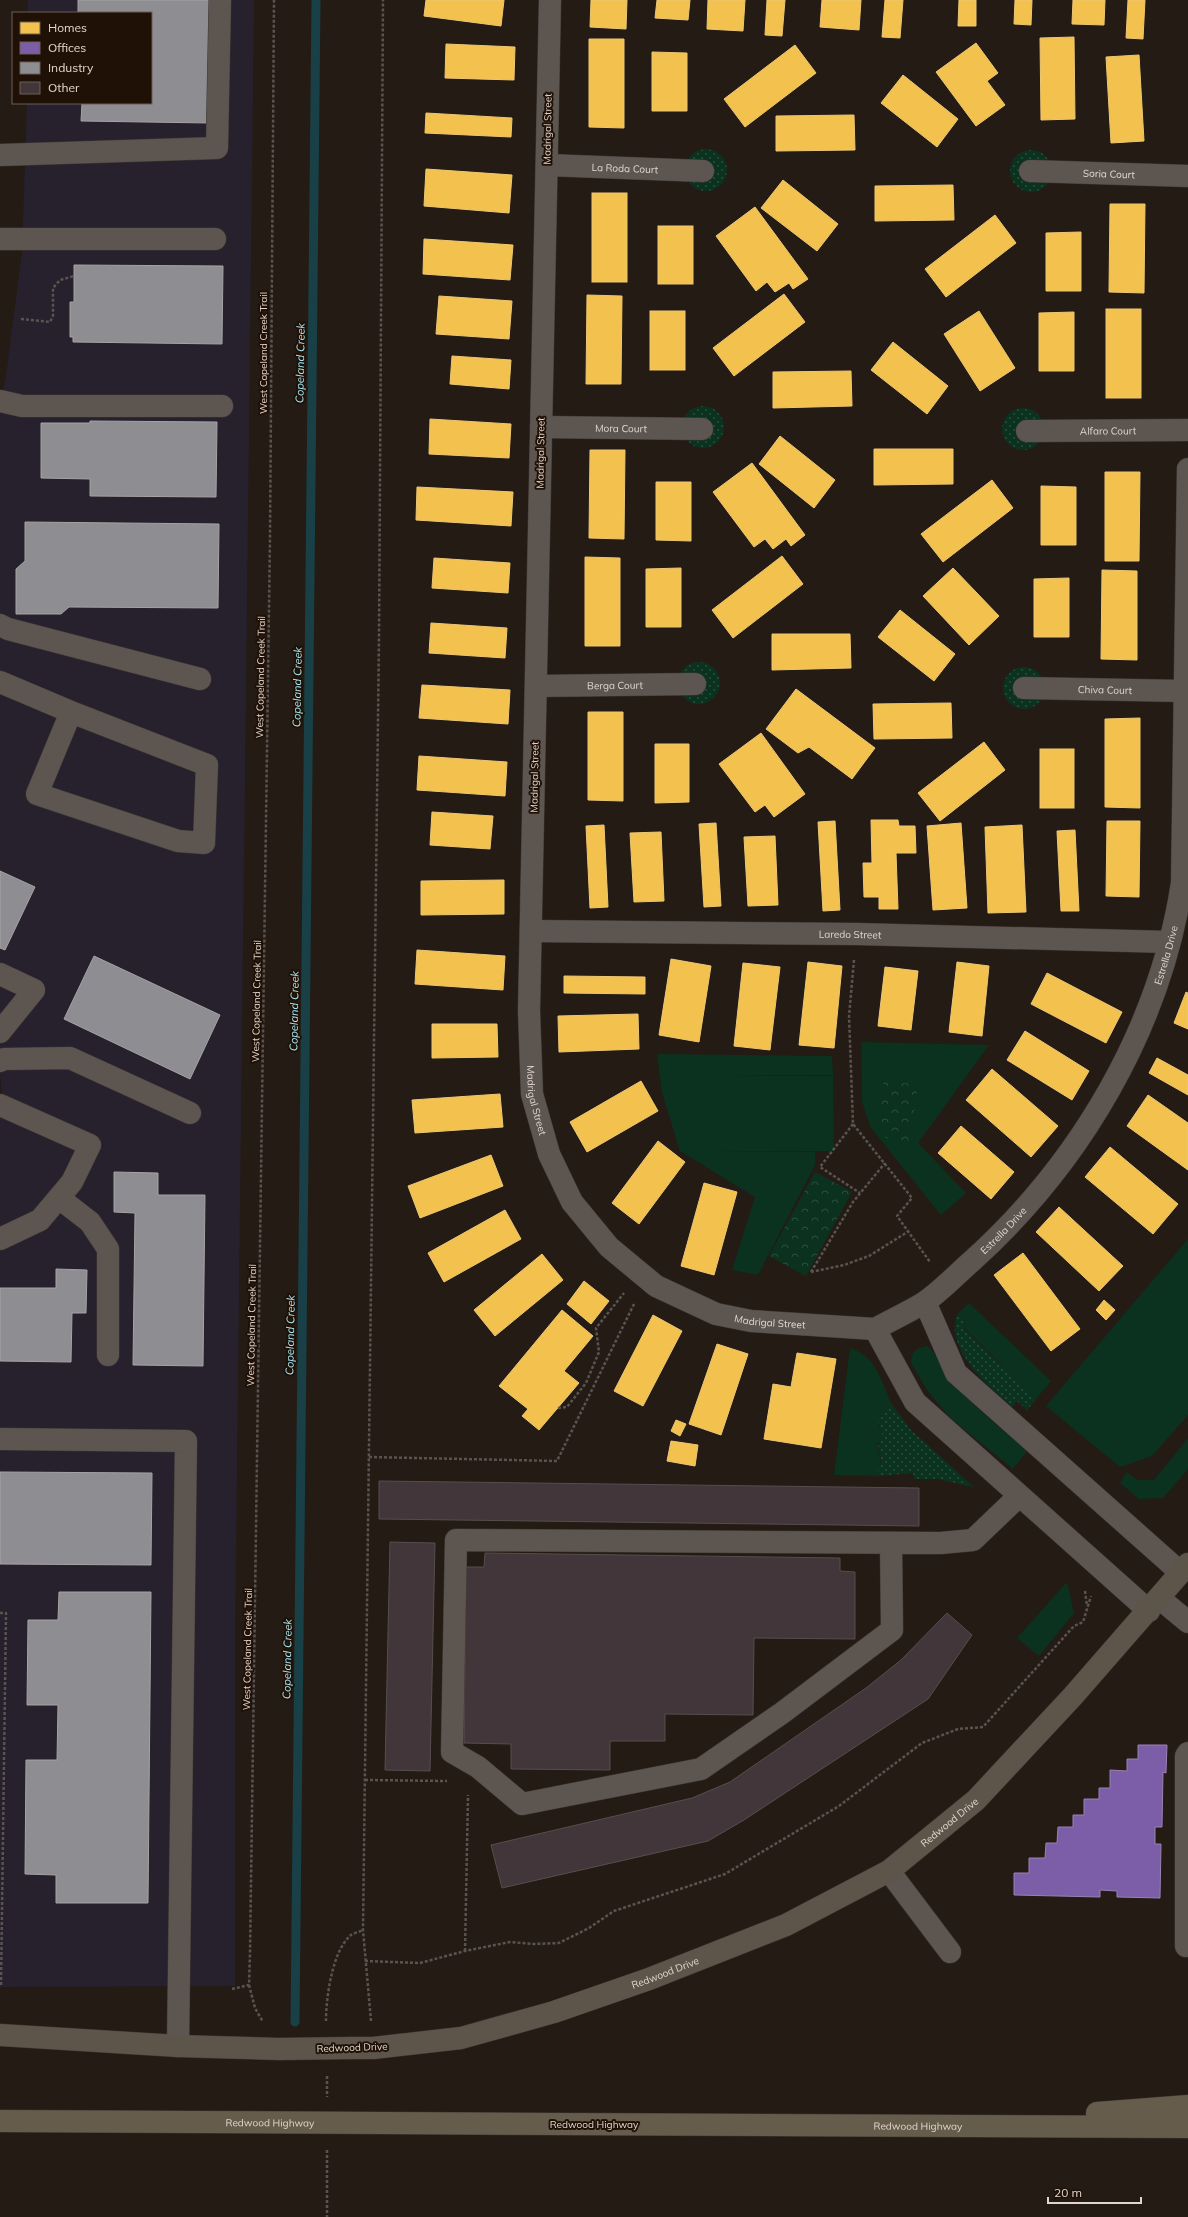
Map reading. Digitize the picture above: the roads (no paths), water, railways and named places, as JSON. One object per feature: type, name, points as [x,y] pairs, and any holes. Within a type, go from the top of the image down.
[{"type":"highway","points":[[940,2126],[1188,2106]]},
{"type":"highway","name":"Redwood Highway","points":[[0,2121],[1188,2127]]},
{"type":"main road","name":"Redwood Drive","points":[[0,2035],[178,2046],[279,2049],[362,2048],[461,2038],[554,2012],[649,1978],[786,1925],[889,1870],[976,1800],[1073,1696],[1184,1568]]},
{"type":"street","points":[[0,155],[217,148],[220,0]]},
{"type":"street","name":"Madrigal Street","points":[[550,0],[531,930],[528,1011],[532,1094],[549,1154],[572,1202],[609,1246],[656,1286],[723,1315],[751,1322],[875,1329]]},
{"type":"street","name":"La Roda Court","points":[[547,166],[703,171]]},
{"type":"street","name":"Soria Court","points":[[1030,172],[1188,176]]},
{"type":"street","points":[[0,239],[216,239]]},
{"type":"street","points":[[0,401],[22,406],[222,406]]},
{"type":"street","name":"Mora Court","points":[[541,427],[702,429]]},
{"type":"street","name":"Alfaro Court","points":[[1027,431],[1188,430]]},
{"type":"street","name":"Estrella Drive","points":[[875,1329],[925,1302],[1018,1216],[1088,1126],[1125,1063],[1154,996],[1177,918],[1182,883],[1188,470]]},
{"type":"street","points":[[0,625],[8,629],[200,678]]},
{"type":"street","points":[[0,682],[71,712],[207,764],[204,843],[178,841],[37,794],[71,712]]},
{"type":"street","name":"Berga Court","points":[[536,686],[695,684]]},
{"type":"street","name":"Chiva Court","points":[[1024,688],[1185,691]]},
{"type":"street","name":"Laredo Street","points":[[531,930],[857,934],[1169,942]]},
{"type":"street","points":[[0,974],[34,990],[0,1032]]},
{"type":"street","points":[[0,1061],[4,1059],[70,1058],[190,1113]]},
{"type":"street","points":[[0,1105],[90,1145],[72,1182],[40,1220],[0,1239]]},
{"type":"street","points":[[59,1198],[90,1222],[108,1249],[108,1355]]},
{"type":"street","points":[[925,1302],[956,1373],[1184,1568]]},
{"type":"street","points":[[875,1329],[915,1402],[1019,1496],[1154,1604],[1188,1622]]},
{"type":"street","points":[[0,1439],[186,1441],[178,2046]]},
{"type":"street","points":[[891,1544],[892,1630],[782,1713],[701,1769],[522,1804],[478,1767],[452,1752],[456,1540],[891,1544],[941,1543],[973,1540],[1019,1496]]},
{"type":"street","points":[[1186,1946],[1186,1756],[1188,1753]]},
{"type":"street","points":[[889,1870],[950,1952]]},
{"type":"waterway","name":"Copeland Creek","points":[[295,2022],[316,0]]}]
